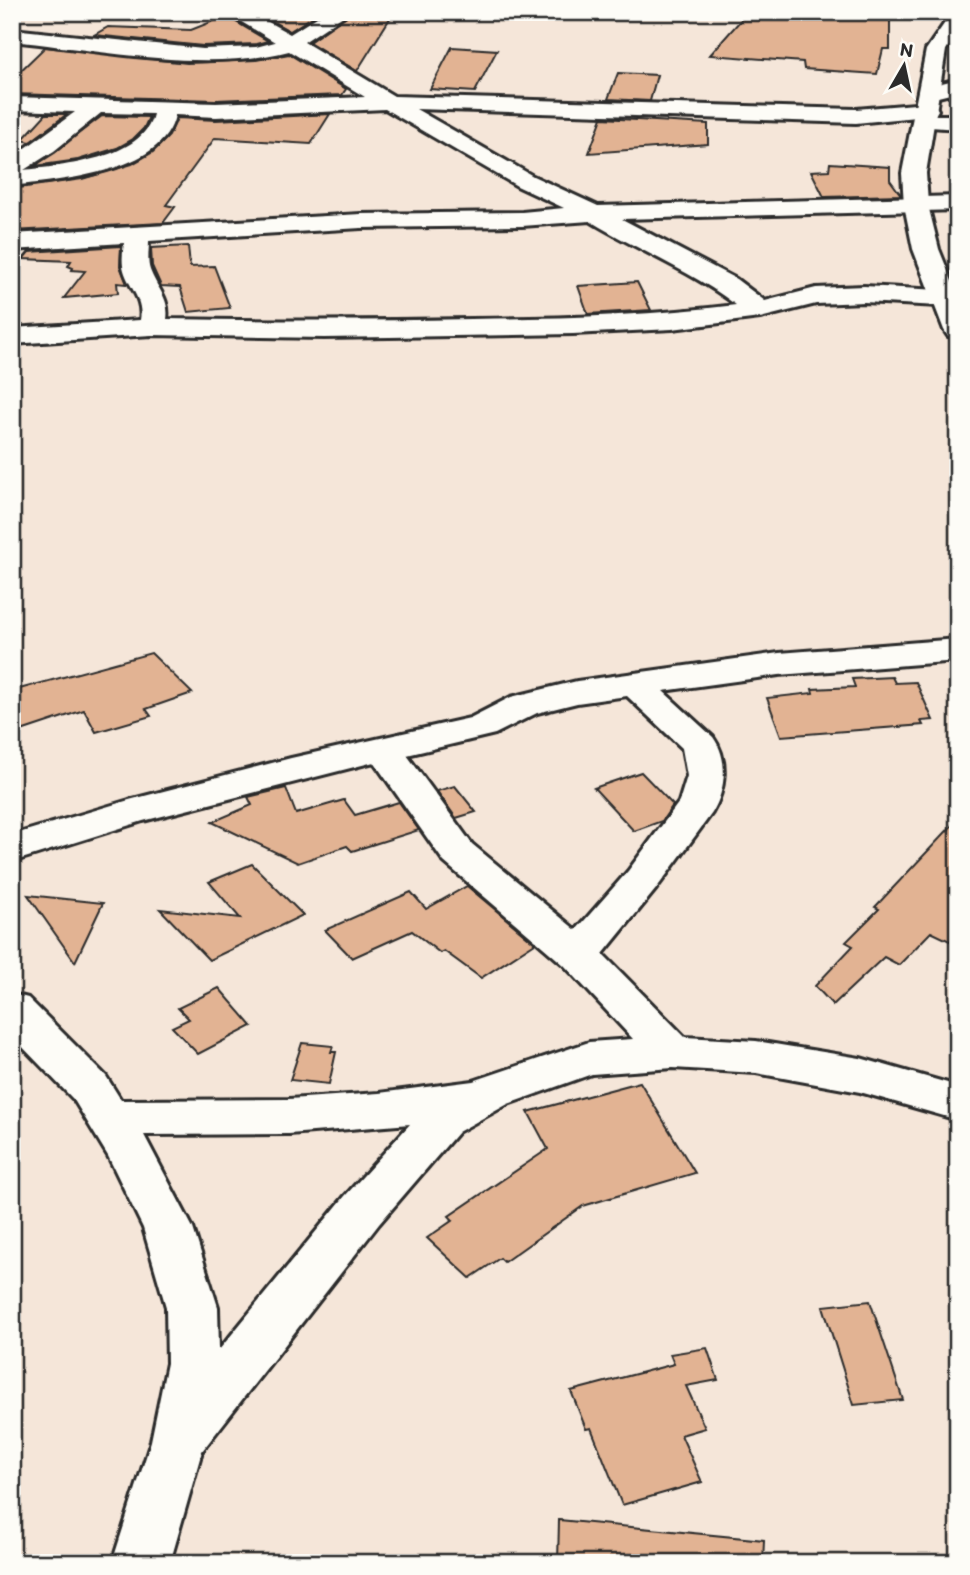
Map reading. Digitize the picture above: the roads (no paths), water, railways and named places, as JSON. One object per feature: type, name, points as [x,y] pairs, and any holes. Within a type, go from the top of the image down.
[{"type":"street","points":[[235,12],[525,181],[594,213],[641,241],[727,285],[760,310]]},
{"type":"street","points":[[12,36],[203,55],[256,53],[290,42],[340,12]]},
{"type":"street","points":[[916,205],[939,179],[926,113],[933,60],[943,36],[958,18]]},
{"type":"street","points":[[270,30],[311,31]]},
{"type":"street","points":[[933,60],[958,61]]},
{"type":"street","points":[[926,113],[958,85]]},
{"type":"street","points":[[12,103],[95,107],[163,119],[216,110],[388,102],[880,116],[926,113],[958,122]]},
{"type":"street","points":[[12,167],[46,146],[95,107]]},
{"type":"street","points":[[12,179],[110,161],[140,147],[163,119]]},
{"type":"street","points":[[12,242],[372,221],[522,219],[594,213],[958,203]]},
{"type":"street","points":[[916,205],[926,248],[951,300],[958,330]]},
{"type":"street","points":[[137,234],[136,265],[149,289],[156,310],[151,327]]},
{"type":"street","points":[[12,336],[151,327],[324,330],[573,326],[672,321],[760,310],[816,296],[864,294],[951,300]]},
{"type":"street","points":[[12,849],[129,812],[482,726],[524,705],[577,692],[779,664],[958,650]]},
{"type":"street","points":[[579,955],[642,880],[698,804],[706,776],[700,745],[636,685]]},
{"type":"street","points":[[383,748],[458,853],[579,955],[673,1052]]},
{"type":"street","points":[[12,1009],[90,1088],[128,1149],[168,1228],[192,1307],[193,1363],[178,1441],[141,1563]]},
{"type":"street","points":[[107,1117],[295,1118],[375,1113],[492,1092],[589,1058],[673,1052],[756,1057],[860,1075],[958,1103]]},
{"type":"street","points":[[178,1441],[362,1210],[432,1130],[441,1121],[492,1092]]}]
